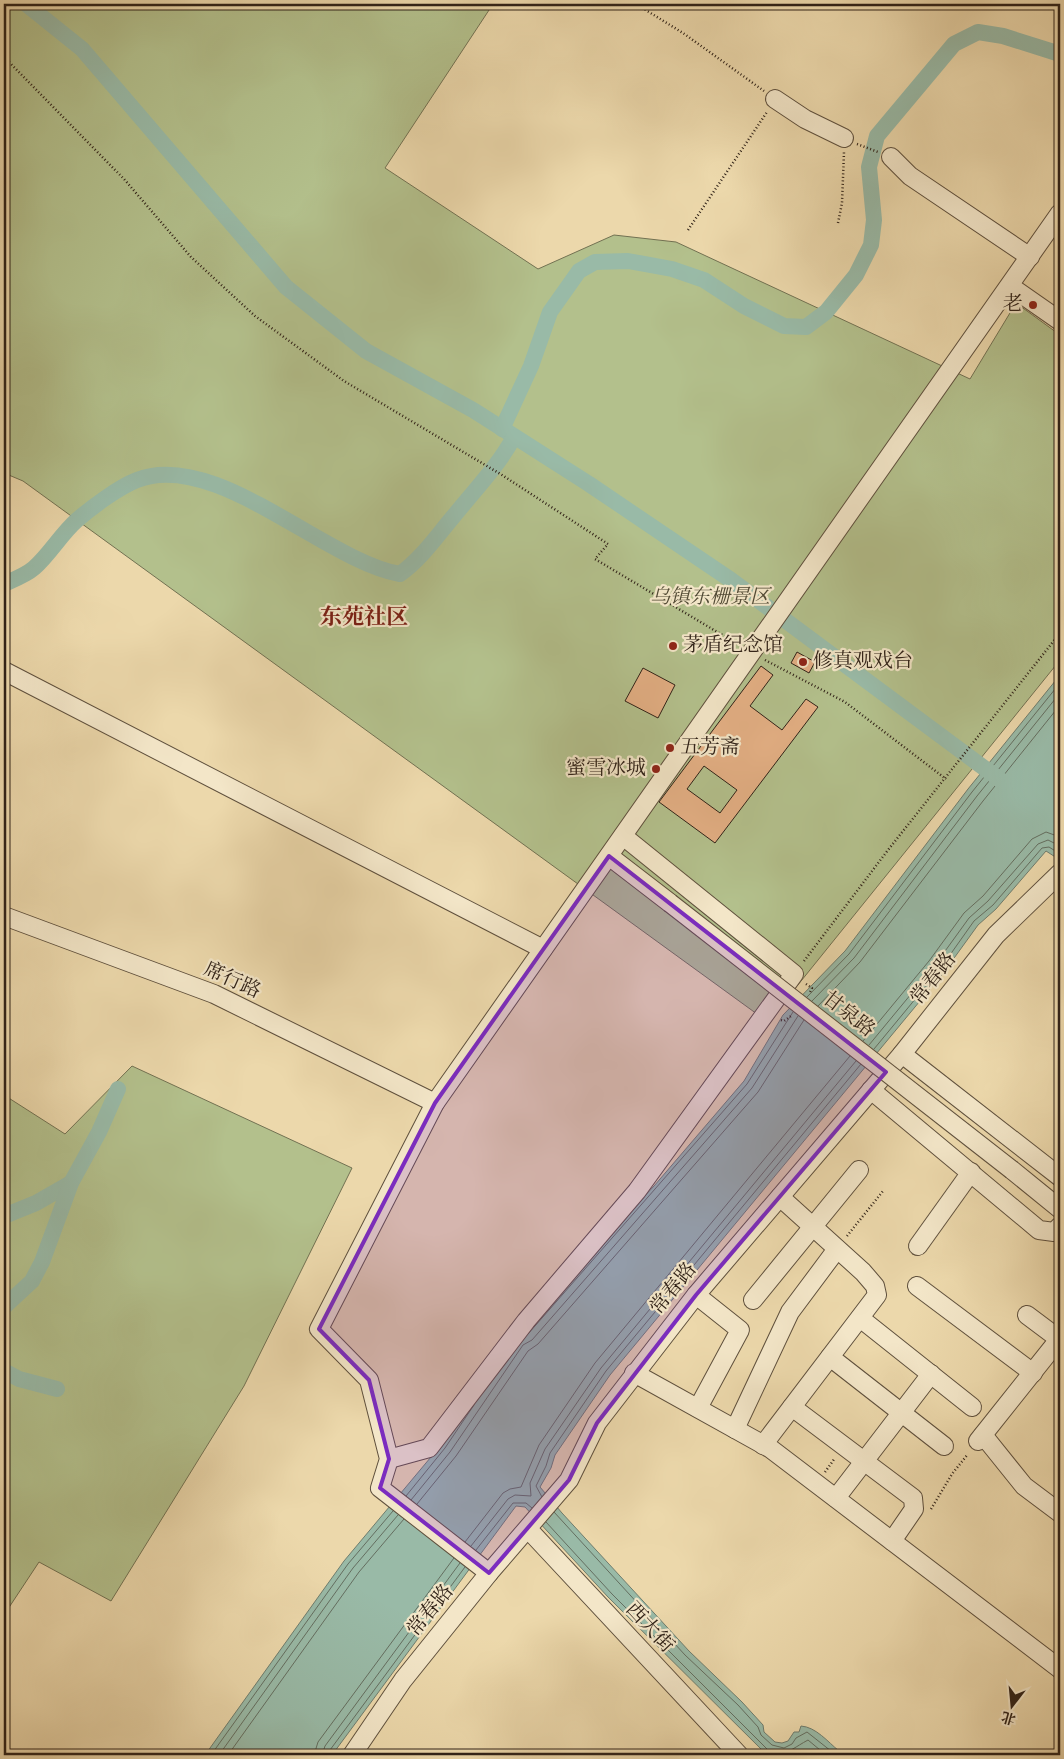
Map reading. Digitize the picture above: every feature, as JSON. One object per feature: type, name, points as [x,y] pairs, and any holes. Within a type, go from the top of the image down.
[{"type":"street","points":[[776,99],[805,119],[844,138]]},
{"type":"street","points":[[890,157],[910,176],[1030,257]]},
{"type":"street","points":[[489,1573],[380,1488],[389,1458],[369,1380],[319,1329],[436,1103],[1060,214]]},
{"type":"street","points":[[1010,286],[1060,321]]},
{"type":"street","points":[[4,671],[543,949]]},
{"type":"street","points":[[389,1458],[429,1448],[526,1321],[637,1191],[794,974],[623,836]]},
{"type":"street","name":"甘泉路","points":[[609,856],[1060,1209]]},
{"type":"street","name":"常春路","points":[[352,1755],[403,1680],[489,1573],[569,1480],[597,1423],[696,1295],[902,1054],[996,935],[1060,873]]},
{"type":"street","name":"席行路","points":[[4,916],[214,994],[436,1103]]},
{"type":"street","points":[[902,1054],[1060,1177]]},
{"type":"street","points":[[871,1090],[1039,1230],[1054,1232],[1060,1226]]},
{"type":"street","points":[[752,1300],[859,1170]]},
{"type":"street","points":[[918,1246],[971,1172]]},
{"type":"street","points":[[764,1444],[877,1295],[875,1286],[863,1272],[780,1197]]},
{"type":"street","points":[[734,1429],[790,1312],[837,1249]]},
{"type":"street","points":[[917,1286],[1032,1373]]},
{"type":"street","points":[[696,1295],[740,1330],[698,1408]]},
{"type":"street","points":[[1027,1315],[1060,1339],[981,1438],[1024,1486],[1060,1513]]},
{"type":"street","points":[[860,1318],[972,1407]]},
{"type":"street","points":[[830,1357],[944,1446]]},
{"type":"street","points":[[634,1373],[764,1444],[1060,1669]]},
{"type":"street","points":[[836,1498],[931,1374]]},
{"type":"street","points":[[792,1407],[913,1498],[914,1509],[892,1541]]},
{"type":"street","name":"西大街","points":[[531,1526],[739,1755]]},
{"type":"path","points":[[636,4],[684,33],[776,99],[688,230]]},
{"type":"path","points":[[4,57],[124,179],[191,257],[255,316],[344,381],[502,474],[608,544],[595,558],[752,653],[845,702],[946,779]]},
{"type":"path","points":[[838,224],[842,203],[844,138],[890,157]]},
{"type":"path","points":[[794,974],[888,850],[960,762],[1060,633]]},
{"type":"path","points":[[837,1249],[883,1192]]},
{"type":"path","points":[[929,1513],[952,1474],[981,1438]]},
{"type":"path","points":[[816,1483],[844,1446]]},
{"type":"highlighted area","points":[[609,856],[886,1072],[696,1295],[597,1423],[569,1480],[489,1573],[380,1488],[389,1459],[369,1380],[319,1329],[435,1103]]},
{"type":"green space","name":"乌镇东栅景区","points":[[4,4],[493,4],[385,168],[538,269],[614,235],[676,242],[970,379],[1016,303],[1060,335],[1060,660],[768,1022],[23,481],[4,473]]},
{"type":"green space","points":[[132,1066],[352,1168],[244,1386],[111,1601],[39,1562],[4,1615],[4,1095],[65,1134]]},
{"type":"water","points":[[1060,675],[1060,860],[1046,851],[996,909],[978,925],[944,972],[610,1375],[555,1455],[551,1468],[540,1487],[689,1651],[742,1702],[763,1725],[764,1732],[775,1742],[782,1743],[788,1741],[794,1732],[799,1732],[801,1726],[817,1732],[839,1751],[849,1755],[767,1755],[608,1597],[525,1507],[516,1506],[332,1755],[205,1755],[344,1561],[441,1445],[515,1336],[654,1186],[744,1081],[783,1015],[845,951],[968,789]]},
{"type":"building","name":"修真观戏台","points":[[797,652],[815,662],[809,673],[791,663]]},
{"type":"building","points":[[761,666],[773,675],[750,706],[782,730],[806,699],[818,707],[715,843],[659,802]],"holes":[[[704,766],[737,790],[720,813],[687,789]]]},
{"type":"building","points":[[643,668],[675,685],[658,718],[625,701]]},
{"type":"waterway","points":[[26,4],[82,49],[286,287],[366,351],[473,410],[589,484],[731,580],[1003,782]]},
{"type":"waterway","points":[[502,429],[531,366],[550,312],[579,271],[595,262],[628,261],[672,269],[704,280],[744,306],[784,326],[806,327],[826,312],[856,275],[871,245],[874,220],[869,167],[877,136],[954,44],[978,32],[1003,36],[1060,54]]},
{"type":"waterway","points":[[4,584],[34,568],[71,526],[122,487],[137,480],[168,475],[200,480],[235,493],[370,565],[400,574],[422,555],[493,468],[514,437]]},
{"type":"waterway","points":[[4,1307],[32,1281],[42,1262],[71,1183],[99,1132],[118,1089]]},
{"type":"waterway","points":[[4,1216],[36,1203],[71,1183]]},
{"type":"waterway","points":[[4,1371],[19,1379],[57,1389]]},
{"type":"place","name":"老","points":[[1033,305]]},
{"type":"place","name":"茅盾纪念馆","points":[[673,646]]},
{"type":"place","name":"修真观戏台","points":[[803,662]]},
{"type":"place","name":"五芳斋","points":[[670,748]]},
{"type":"place","name":"蜜雪冰城","points":[[656,769]]},
{"type":"district","name":"东苑社区","points":[[364,618]]}]
